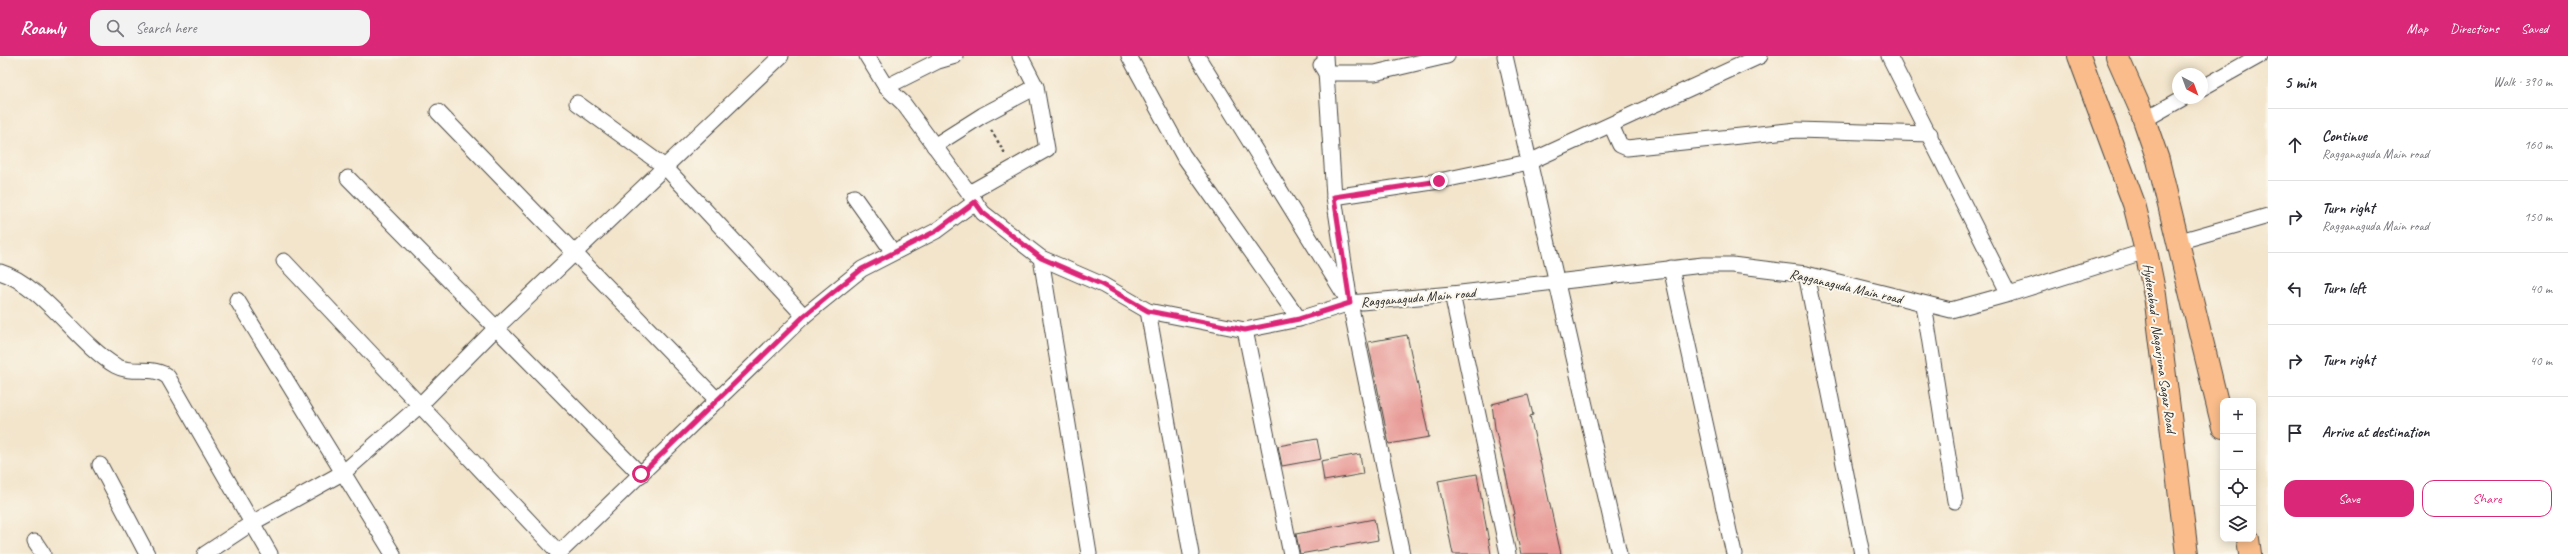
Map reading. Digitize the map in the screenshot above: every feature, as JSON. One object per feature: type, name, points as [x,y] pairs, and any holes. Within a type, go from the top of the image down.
[{"type":"main road","name":"Hyderabad - Nagarjuna Sagar Road","points":[[2079,56],[2134,204],[2146,251],[2155,295],[2187,554]]},
{"type":"main road","points":[[2117,56],[2144,120],[2168,197],[2177,242],[2220,415]]},
{"type":"main road","points":[[2248,542],[2250,554]]},
{"type":"street","points":[[205,554],[252,523],[344,472],[419,406],[496,328],[782,56]]},
{"type":"street","name":"Ragganaguda Main road","points":[[867,56],[886,87],[903,103],[983,213],[1041,258],[1103,285],[1148,311],[1245,330],[1299,319],[1350,303],[1452,294],[1671,268],[1732,265],[1806,274],[1924,305],[1951,310],[2009,294],[2146,251]]},
{"type":"street","points":[[886,87],[938,61],[955,56]]},
{"type":"street","points":[[284,261],[558,553],[718,401],[804,316],[862,269],[936,231],[972,198],[1014,168],[1047,149],[1036,87],[1020,56]]},
{"type":"street","points":[[1129,56],[1182,156],[1299,319]]},
{"type":"street","points":[[1197,56],[1350,303]]},
{"type":"street","points":[[1315,56],[1326,73]]},
{"type":"street","points":[[1325,56],[1334,197],[1350,303],[1402,554]]},
{"type":"street","points":[[1326,73],[1375,72],[1447,56]]},
{"type":"street","points":[[1505,56],[1619,554]]},
{"type":"street","points":[[1334,197],[1439,181],[1529,162],[1760,56]]},
{"type":"street","points":[[1889,56],[1930,134],[2009,294]]},
{"type":"street","points":[[2208,85],[2259,56]]},
{"type":"street","points":[[934,146],[983,115],[1036,87]]},
{"type":"street","points":[[577,103],[665,167],[804,316]]},
{"type":"street","points":[[2144,120],[2173,104]]},
{"type":"street","points":[[438,112],[576,252],[718,401]]},
{"type":"street","points":[[1611,125],[1620,145],[1627,148],[1797,130],[1930,134]]},
{"type":"street","points":[[348,178],[641,474]]},
{"type":"street","points":[[854,197],[893,252]]},
{"type":"street","points":[[2177,242],[2268,216]]},
{"type":"street","points":[[1041,258],[1090,554]]},
{"type":"street","points":[[1671,268],[1734,554]]},
{"type":"street","points":[[0,272],[25,285],[118,367],[138,372],[162,372],[168,377],[270,554]]},
{"type":"street","points":[[1806,274],[1862,554]]},
{"type":"street","points":[[1452,294],[1508,554]]},
{"type":"street","points":[[237,300],[393,554]]},
{"type":"street","points":[[1924,305],[1955,501]]},
{"type":"street","points":[[1148,311],[1191,554]]},
{"type":"street","points":[[1245,330],[1291,554]]},
{"type":"street","points":[[100,465],[147,554]]},
{"type":"path","points":[[983,115],[1014,168]]},
{"type":"building","points":[[1407,335],[1429,437],[1389,444],[1368,342]]},
{"type":"building","points":[[1528,395],[1533,415],[1530,416],[1561,554],[1521,554],[1517,537],[1513,515],[1515,514],[1495,428],[1492,404]]},
{"type":"building","points":[[1317,439],[1321,459],[1282,466],[1278,446]]},
{"type":"building","points":[[1360,454],[1363,474],[1324,481],[1321,461]]},
{"type":"building","points":[[1477,474],[1491,554],[1453,554],[1438,481]]},
{"type":"building","points":[[1374,519],[1378,540],[1300,554],[1296,534]]},
{"type":"route","points":[[641,474],[804,316],[842,285],[862,269],[881,258],[936,231],[956,218],[975,202],[983,213],[1041,258],[1103,285],[1148,311],[1202,320],[1245,330],[1299,319],[1350,303],[1334,197],[1439,181]]}]
